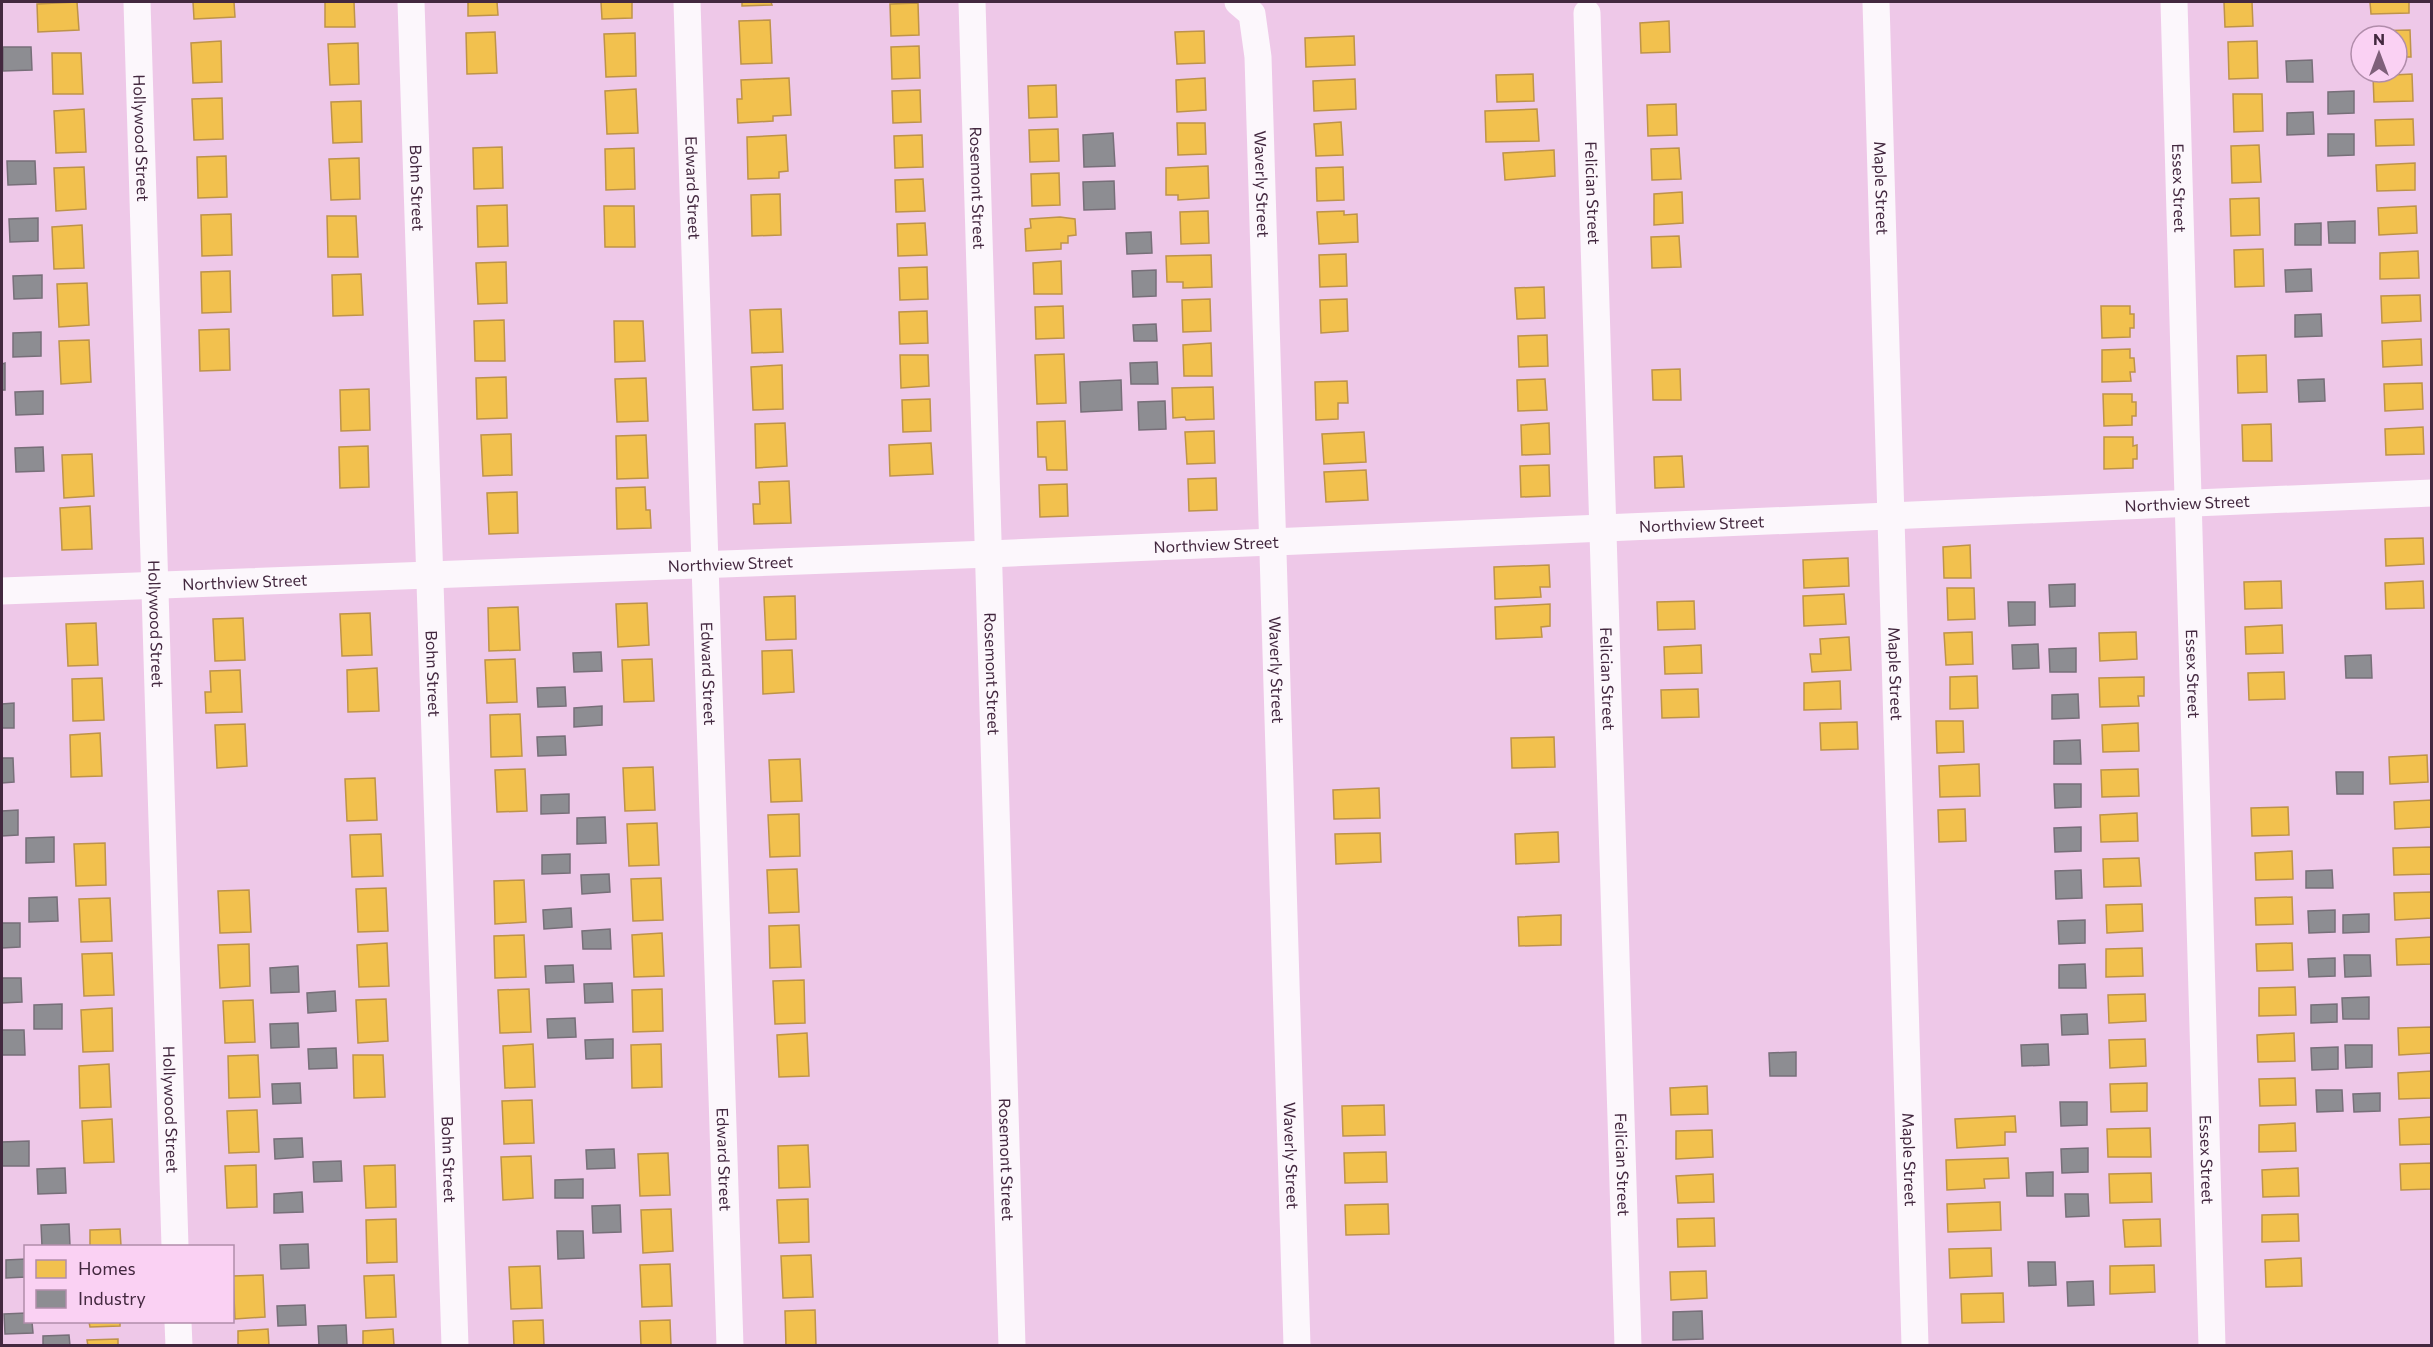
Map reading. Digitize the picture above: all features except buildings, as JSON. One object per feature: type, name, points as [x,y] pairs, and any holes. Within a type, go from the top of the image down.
[{"type":"street","name":"Hollywood Street","points":[[136,2],[176,1245]]},
{"type":"street","name":"Bohn Street","points":[[411,2],[455,1346]]},
{"type":"street","name":"Edward Street","points":[[687,2],[730,1346]]},
{"type":"street","name":"Rosemont Street","points":[[972,2],[1012,1346]]},
{"type":"street","name":"Waverly Street","points":[[1238,2],[1252,14],[1257,41],[1297,1346]]},
{"type":"street","name":"Maple Street","points":[[1876,2],[1915,1346]]},
{"type":"street","name":"Essex Street","points":[[2174,2],[2212,1346]]},
{"type":"street","name":"Felician Street","points":[[1587,13],[1628,1346]]},
{"type":"street","name":"Northview Street","points":[[2,591],[989,554],[2432,493]]},
{"type":"street","points":[[178,1323],[179,1346]]}]
